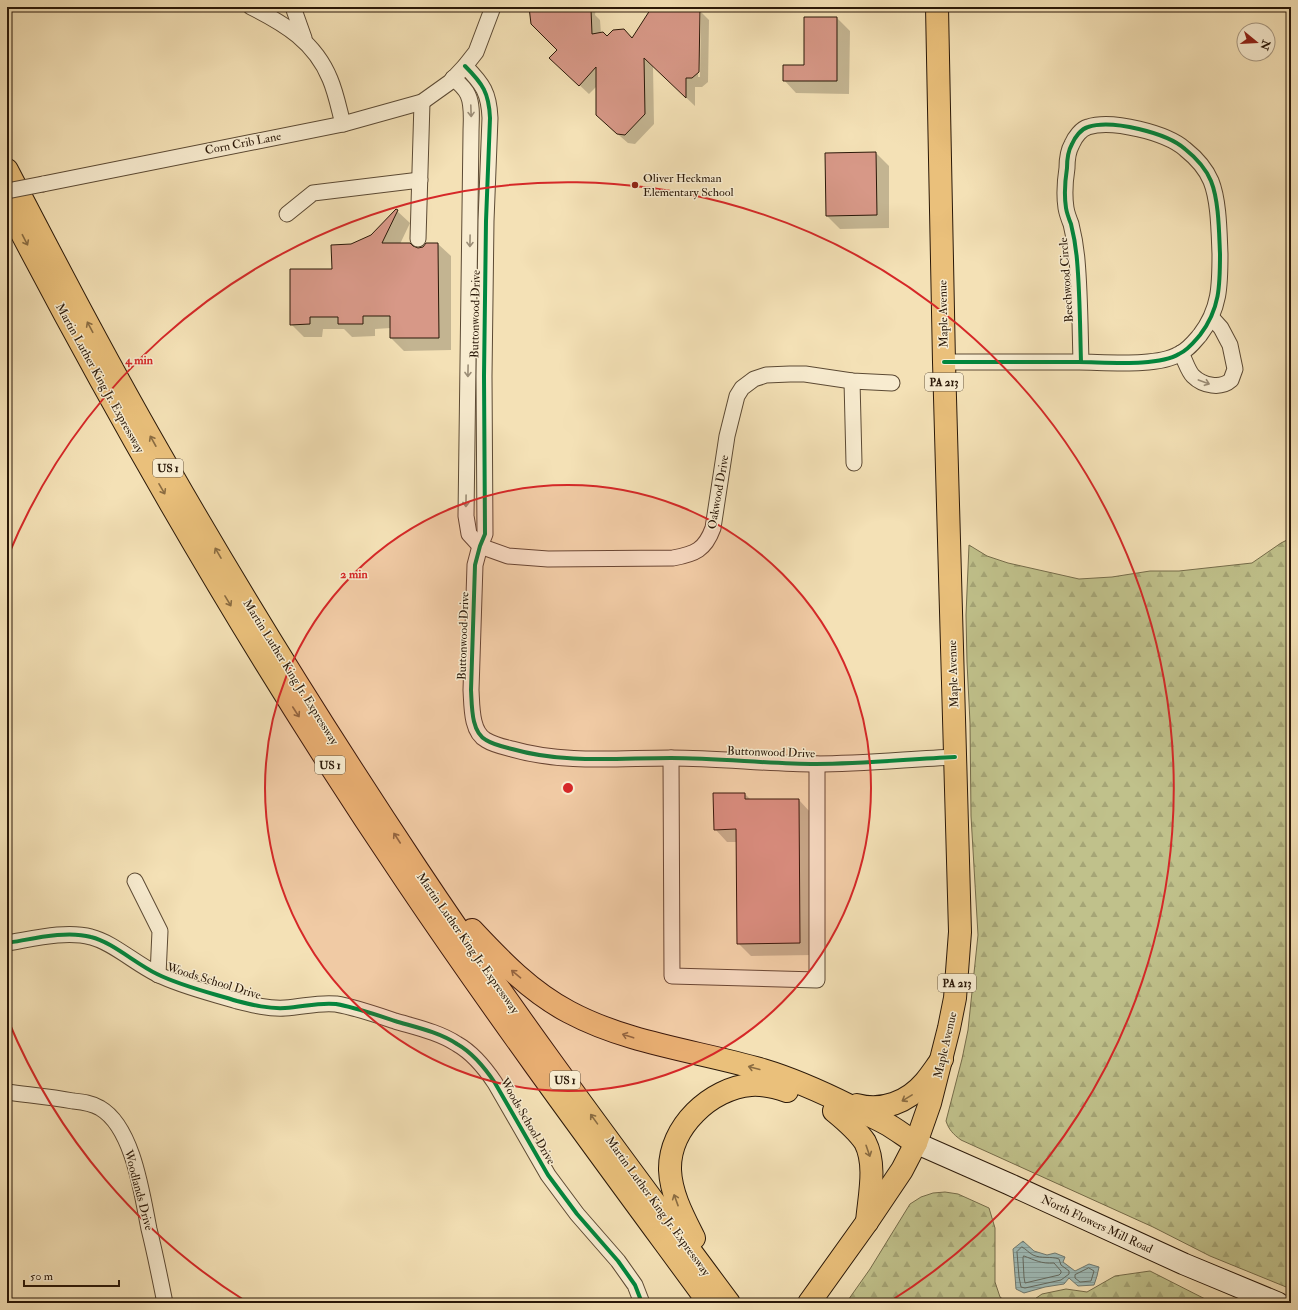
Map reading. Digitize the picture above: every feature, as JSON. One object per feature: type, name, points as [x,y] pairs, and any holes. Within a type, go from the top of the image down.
[{"type":"main road","name":"Maple Avenue","points":[[808,1303],[867,1222],[902,1170],[916,1143],[930,1103],[942,1059],[955,998],[960,932],[944,362],[937,7]]},
{"type":"main road","name":"Martin Luther King Jr. Expressway","points":[[7,170],[109,363],[167,466],[223,562],[289,670],[418,871],[718,1297]]},
{"type":"main road","name":"Martin Luther King Jr. Expressway","points":[[7,205],[95,371],[153,474],[213,577],[292,706],[472,979],[542,1076],[718,1297]]},
{"type":"main road","points":[[418,871],[492,952],[512,971],[567,1012],[629,1037],[764,1070],[786,1077],[837,1106],[865,1142],[868,1150],[871,1168],[867,1222]]},
{"type":"main road","points":[[837,1106],[874,1107],[887,1106],[900,1102],[914,1094],[942,1059]]},
{"type":"main road","points":[[718,1297],[677,1204],[671,1179],[671,1159],[677,1139],[683,1128],[699,1109],[719,1094],[730,1090],[759,1084],[775,1087],[803,1097],[837,1106],[885,1123],[916,1143]]},
{"type":"street","points":[[251,7],[291,29],[320,59],[331,80],[343,124]]},
{"type":"street","points":[[292,7],[306,43]]},
{"type":"street","name":"Corn Crib Lane","points":[[7,191],[343,124],[422,102],[453,78],[476,52],[493,7]]},
{"type":"street","name":"Buttonwood Drive","points":[[465,66],[474,74],[487,93],[490,118],[486,221],[484,376],[485,534],[475,565],[471,690],[474,720],[479,734],[485,740],[493,744],[528,754],[572,759],[671,758],[817,764],[955,757]]},
{"type":"street","name":"Buttonwood Drive","points":[[453,78],[465,89],[470,104],[471,133],[466,516],[469,534],[480,546]]},
{"type":"street","points":[[418,239],[422,102]]},
{"type":"street","name":"Beechwood Circle","points":[[1081,362],[1077,260],[1074,238],[1066,210],[1064,191],[1068,154],[1080,132],[1086,127],[1094,125],[1111,125],[1152,132],[1179,144],[1203,168],[1211,181],[1219,227],[1220,277],[1218,300],[1212,318]]},
{"type":"street","points":[[287,214],[313,193],[420,180]]},
{"type":"street","points":[[944,362],[1161,361],[1181,353],[1192,344],[1212,318],[1221,328],[1230,345],[1235,369],[1232,380],[1221,386],[1206,384],[1199,381],[1192,376],[1181,353]]},
{"type":"street","name":"Oakwood Drive","points":[[480,546],[508,556],[548,559],[673,558],[689,555],[696,552],[703,546],[713,528],[727,436],[737,396],[742,388],[754,379],[766,375],[805,374],[852,381],[892,383]]},
{"type":"street","points":[[852,381],[854,463]]},
{"type":"street","points":[[671,758],[672,976],[817,980],[817,764]]},
{"type":"street","points":[[135,880],[160,930],[158,975]]},
{"type":"street","name":"Woods School Drive","points":[[7,943],[54,936],[81,935],[92,937],[104,942],[158,975],[238,1001],[261,1007],[286,1008],[316,1003],[336,1004],[436,1034],[457,1044],[471,1054],[485,1069],[495,1083],[548,1175],[576,1214],[618,1261],[635,1285],[642,1303]]},
{"type":"street","name":"Woodlands Drive","points":[[7,1092],[88,1103],[99,1107],[117,1124],[124,1137],[140,1184],[165,1303]]},
{"type":"street","name":"North Flowers Mill Road","points":[[916,1143],[1177,1261],[1278,1303]]},
{"type":"green space","points":[[1291,538],[1291,1289],[1210,1256],[1153,1227],[961,1140],[948,1127],[946,1121],[968,1030],[978,935],[971,816],[970,723],[967,662],[966,615],[969,545],[987,556],[1008,563],[1079,579],[1112,577],[1150,571],[1179,571],[1252,563]]},
{"type":"green space","points":[[945,1192],[958,1194],[989,1208],[995,1228],[995,1282],[1000,1297],[1008,1303],[846,1303],[870,1269],[910,1204],[921,1197],[933,1193]]},
{"type":"green space","points":[[1150,1271],[1213,1303],[1029,1303],[1042,1294],[1066,1289],[1087,1292],[1115,1276]]},
{"type":"water","points":[[1023,1241],[1034,1251],[1047,1255],[1055,1253],[1065,1257],[1063,1262],[1075,1271],[1089,1264],[1099,1267],[1094,1285],[1078,1286],[1069,1278],[1064,1284],[1045,1287],[1024,1293],[1016,1289],[1013,1249]]},
{"type":"building","points":[[529,7],[587,7],[591,9],[592,34],[603,32],[607,36],[613,30],[624,29],[632,38],[652,7],[697,7],[700,10],[699,72],[692,78],[686,78],[686,98],[644,58],[645,114],[625,135],[617,134],[596,115],[596,67],[579,86],[549,58],[557,50],[531,24]]},
{"type":"building","points":[[804,17],[837,17],[837,81],[783,81],[783,65],[804,65]]},
{"type":"building","points":[[876,152],[877,215],[826,216],[825,153]]},
{"type":"building","points":[[396,209],[398,210],[382,243],[410,243],[418,248],[423,247],[426,243],[438,243],[439,338],[390,338],[390,316],[363,316],[363,324],[338,324],[338,317],[310,317],[310,324],[290,325],[290,269],[332,269],[331,245],[351,244],[371,235]]},
{"type":"building","points":[[713,793],[745,793],[745,799],[799,799],[800,943],[737,944],[736,829],[714,830]]},
{"type":"cycle path","points":[[465,66],[484,89],[488,102],[490,118],[486,221],[484,376],[485,534],[475,565],[471,690],[473,718],[477,731],[481,736],[492,743],[532,754],[551,757],[591,759],[689,758],[816,764],[955,757]]},
{"type":"cycle path","points":[[944,362],[1131,363],[1158,361],[1170,358],[1182,352],[1188,348],[1200,335],[1212,316],[1218,296],[1220,276],[1218,217],[1214,189],[1203,168],[1185,149],[1166,138],[1139,129],[1111,125],[1088,127],[1078,134],[1073,141],[1068,155],[1065,198],[1066,210],[1072,228],[1077,256],[1081,362]]},
{"type":"cycle path","points":[[7,943],[38,937],[71,934],[91,937],[107,943],[149,970],[166,978],[196,989],[237,1001],[273,1008],[336,1004],[358,1009],[443,1036],[463,1048],[483,1066],[495,1083],[548,1175],[577,1214],[618,1261],[635,1285],[642,1303]]},
{"type":"place","name":"Oliver Heckman Elementary School","points":[[635,185]]}]
